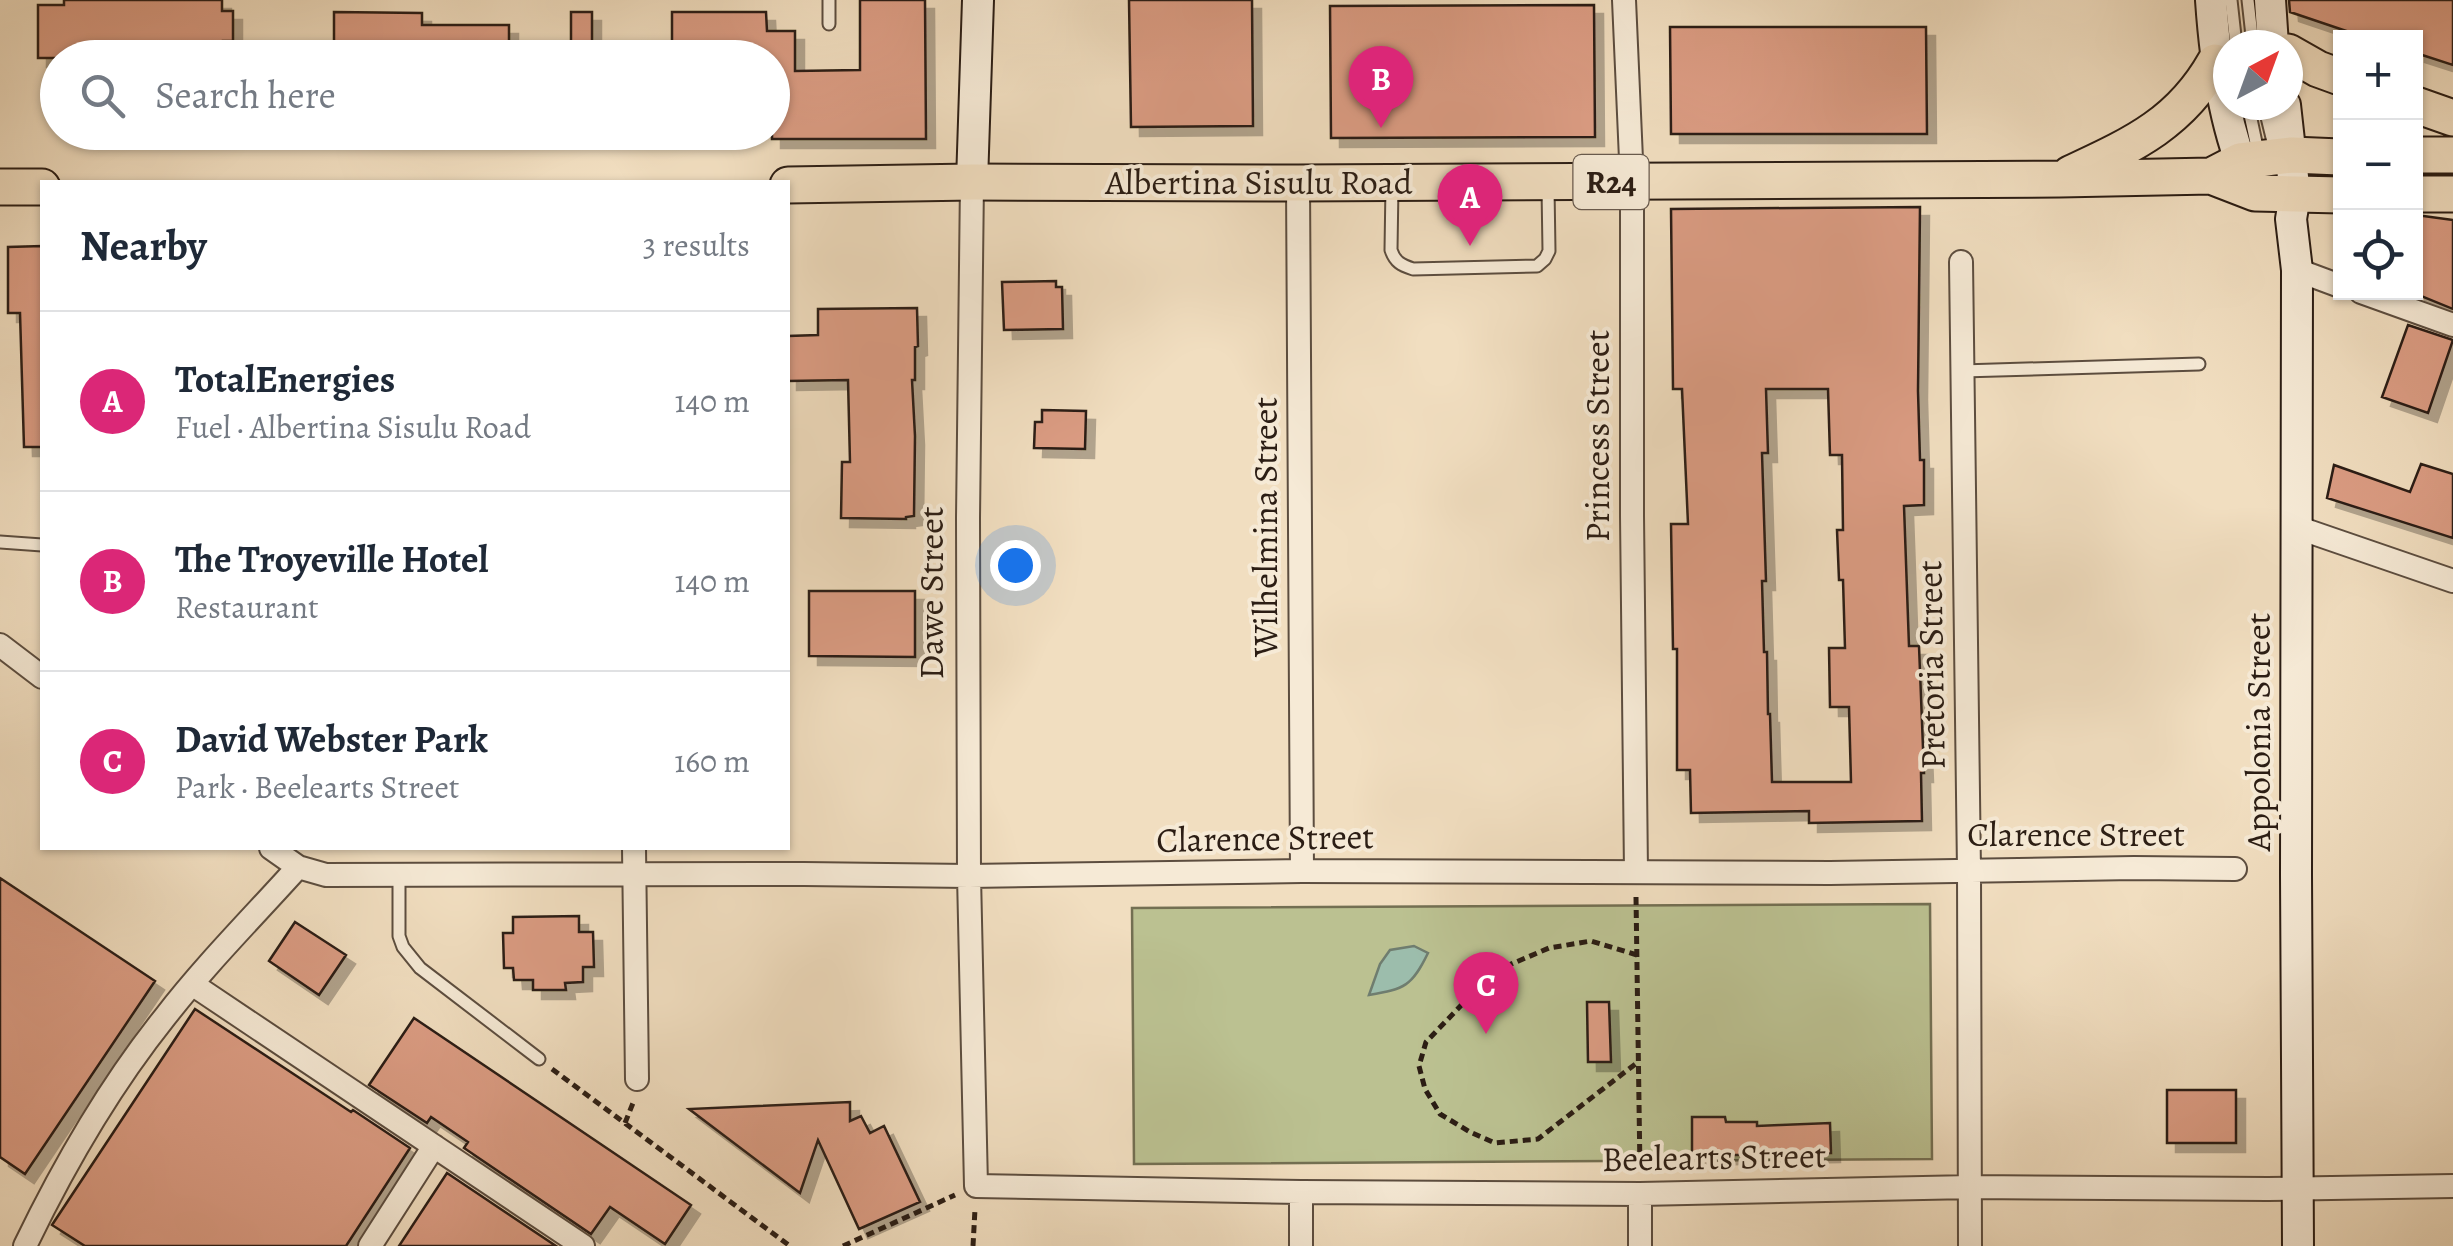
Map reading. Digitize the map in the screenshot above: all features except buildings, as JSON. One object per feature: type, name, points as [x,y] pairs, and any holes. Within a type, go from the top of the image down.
[{"type":"main road","name":"Dawe Street","points":[[972,182],[978,0]]},
{"type":"main road","points":[[2211,0],[2219,30]]},
{"type":"main road","points":[[2270,0],[2272,30]]},
{"type":"main road","points":[[2303,61],[2333,74]]},
{"type":"main road","points":[[2060,179],[2139,140],[2192,98],[2213,70]]},
{"type":"main road","points":[[2423,107],[2453,118]]},
{"type":"main road","points":[[2247,120],[2267,181]]},
{"type":"main road","points":[[2267,181],[2282,120]]},
{"type":"main road","points":[[2423,155],[2453,155]]},
{"type":"main road","name":"Albertina Sisulu Road","points":[[2267,181],[2333,159]]},
{"type":"main road","name":"Albertina Sisulu Road","points":[[790,185],[2060,179],[2267,181],[2333,195]]},
{"type":"main road","name":"Appolonia Street","points":[[2267,181],[2297,270],[2298,1246]]},
{"type":"main road","points":[[0,187],[40,187]]},
{"type":"main road","points":[[2423,194],[2453,194]]},
{"type":"street","name":"Princess Street","points":[[1624,0],[1632,182],[1636,872]]},
{"type":"street","name":"Dawe Street","points":[[972,182],[969,876],[976,1186]]},
{"type":"street","name":"Wilhelmina Street","points":[[1298,183],[1302,871]]},
{"type":"street","name":"Pretoria Street","points":[[1961,262],[1970,1246]]},
{"type":"street","points":[[2297,270],[2333,283]]},
{"type":"street","points":[[2383,300],[2453,325]]},
{"type":"street","points":[[2296,527],[2453,581]]},
{"type":"street","points":[[0,645],[40,675]]},
{"type":"street","points":[[634,850],[637,1079]]},
{"type":"street","points":[[25,1246],[88,1127],[135,1056],[298,857]]},
{"type":"street","name":"Clarence Street","points":[[298,857],[326,876],[2235,869]]},
{"type":"street","points":[[192,984],[583,1246]]},
{"type":"street","points":[[370,1246],[434,1146]]},
{"type":"street","name":"Beelearts Street","points":[[976,1186],[1640,1194],[1971,1187],[2453,1186]]},
{"type":"street","points":[[1301,1192],[1301,1246]]},
{"type":"street","points":[[1640,1194],[1640,1246]]},
{"type":"lane","points":[[830,0],[830,24]]},
{"type":"lane","points":[[2228,30],[2230,0]]},
{"type":"lane","points":[[2248,0],[2264,30]]},
{"type":"lane","points":[[2252,120],[2267,181]]},
{"type":"lane","points":[[2265,120],[2267,181]]},
{"type":"lane","points":[[1392,182],[1391,250],[1394,259],[1413,268],[1537,266],[1549,251],[1548,182]]},
{"type":"lane","points":[[1962,371],[2198,364]]},
{"type":"lane","points":[[0,542],[40,544]]},
{"type":"lane","points":[[400,875],[402,947],[420,968],[539,1060]]},
{"type":"path","points":[[1636,872],[1640,1194]]},
{"type":"path","points":[[1637,955],[1591,941],[1548,948],[1502,968],[1426,1042],[1419,1066],[1425,1089],[1440,1114],[1495,1144],[1538,1140],[1638,1062]]},
{"type":"path","points":[[539,1060],[790,1246]]},
{"type":"path","points":[[842,1246],[976,1186],[974,1246]]},
{"type":"green space","points":[[1930,904],[1932,1159],[1134,1164],[1132,908]]},
{"type":"shaded area","points":[[1414,946],[1428,953],[1412,979],[1391,991],[1369,995],[1380,964],[1390,950]]},
{"type":"place","name":"The Troyeville Hotel","points":[[1381,128]]},
{"type":"place","name":"TotalEnergies","points":[[1470,246]]},
{"type":"place","name":"David Webster Park","points":[[1486,1034]]}]
